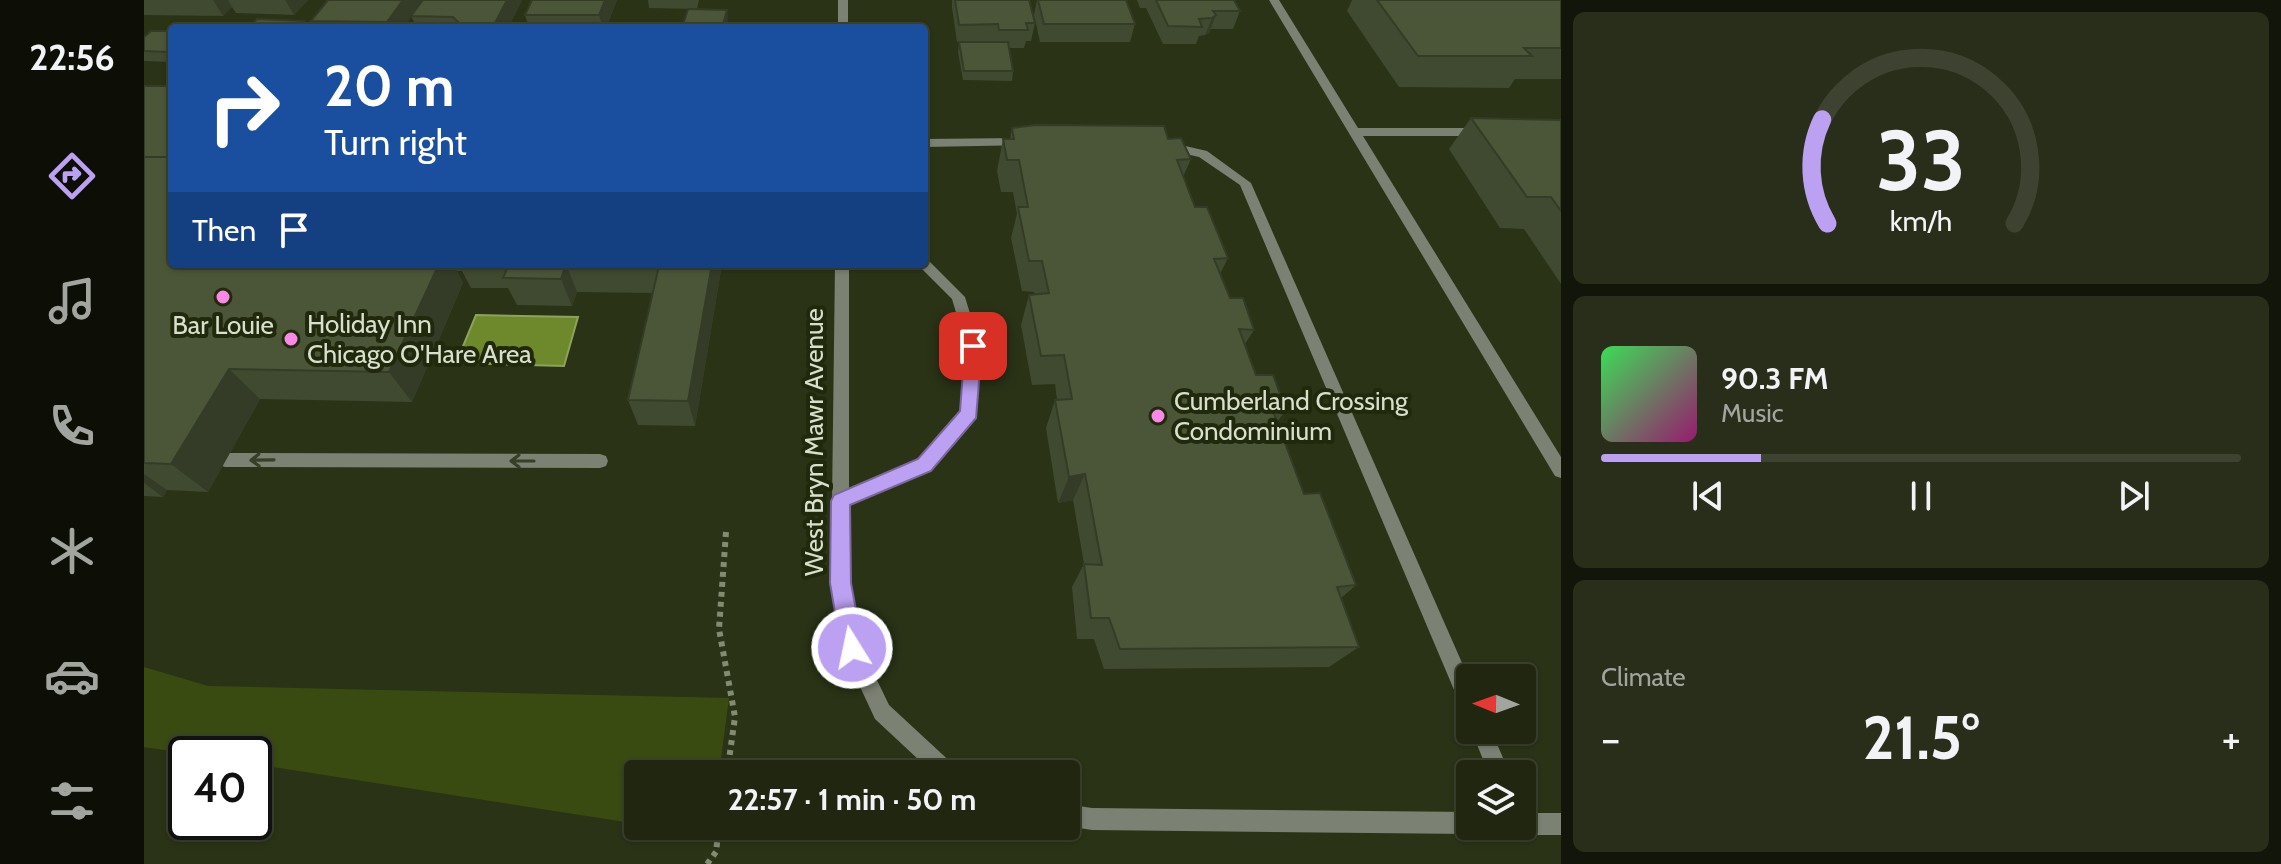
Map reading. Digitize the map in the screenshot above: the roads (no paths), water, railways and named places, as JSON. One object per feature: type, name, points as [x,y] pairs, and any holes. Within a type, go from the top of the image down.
[{"type":"street","points":[[843,0],[843,24]]},
{"type":"street","points":[[1274,0],[1561,471]]},
{"type":"street","points":[[1354,132],[1497,132]]},
{"type":"street","points":[[1147,141],[1203,154],[1245,183],[1456,672]]},
{"type":"street","points":[[928,143],[1036,142]]},
{"type":"street","name":"West Bryn Mawr Avenue","points":[[842,268],[840,583],[852,648],[882,712],[934,760]]},
{"type":"street","points":[[841,501],[924,465],[969,413],[973,346],[958,297],[928,268]]},
{"type":"street","points":[[225,460],[600,461]]},
{"type":"street","points":[[1080,817],[1456,823]]},
{"type":"street","points":[[1536,824],[1561,824]]},
{"type":"place","name":"Bar Louie","points":[[223,297]]},
{"type":"place","name":"Holiday Inn Chicago O'Hare Area","points":[[291,339]]},
{"type":"place","name":"Cumberland Crossing Condominium","points":[[1158,416]]}]
